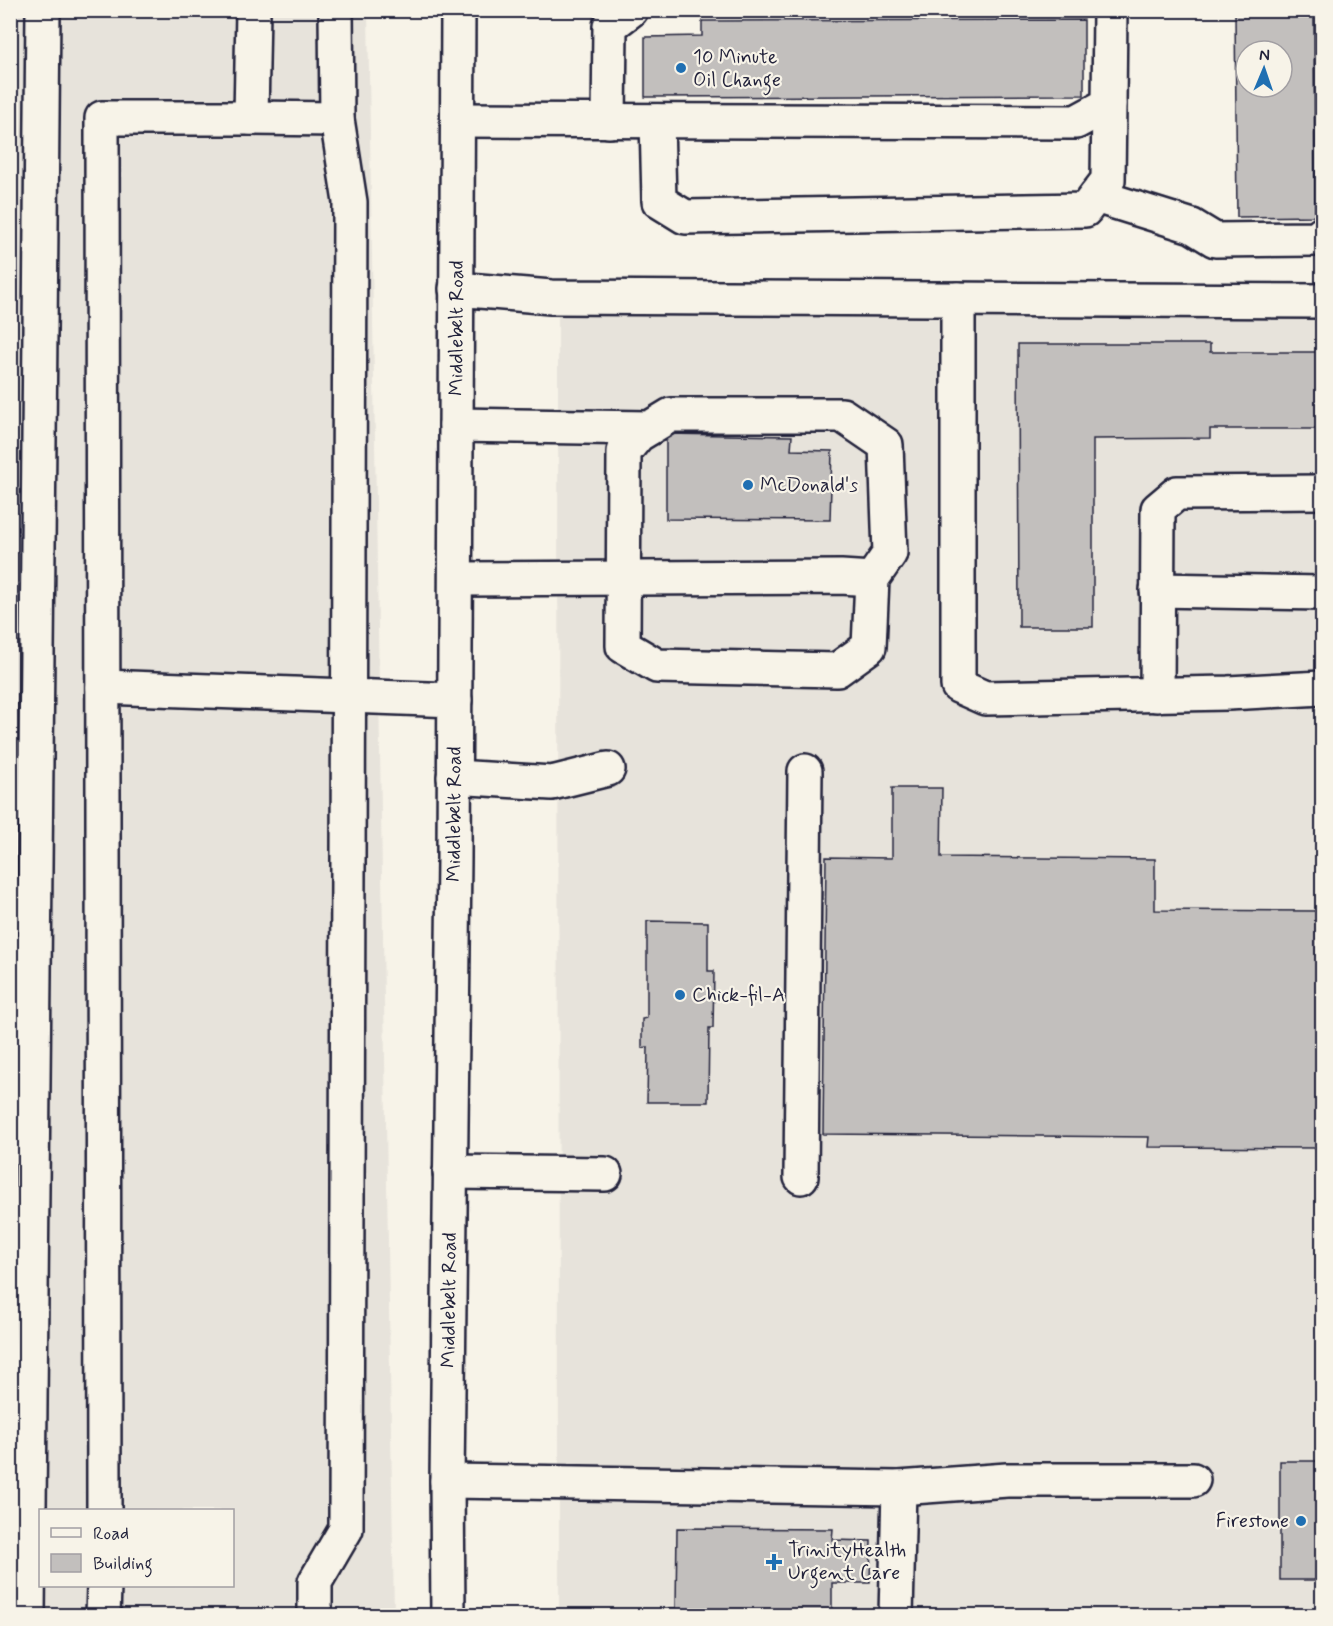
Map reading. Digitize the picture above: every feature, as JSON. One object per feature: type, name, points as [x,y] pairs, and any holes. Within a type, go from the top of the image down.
[{"type":"main road","points":[[28,1616],[43,10]]},
{"type":"main road","points":[[251,118],[253,10]]},
{"type":"main road","points":[[315,1616],[315,1582],[346,1529],[349,193],[337,119],[336,10]]},
{"type":"main road","name":"Middlebelt Road","points":[[448,1616],[447,1481],[456,579],[458,10]]},
{"type":"main road","points":[[609,121],[610,26],[632,10]]},
{"type":"main road","points":[[657,121],[659,201],[686,217],[1085,210],[1108,180],[1110,10]]},
{"type":"main road","points":[[458,120],[1076,122],[1109,104]]},
{"type":"main road","points":[[104,1509],[102,118],[337,119]]},
{"type":"main road","points":[[1096,196],[1192,226],[1215,240],[1317,239],[1323,234]]},
{"type":"main road","points":[[456,289],[551,297],[1323,302]]},
{"type":"main road","points":[[958,299],[958,686],[985,698],[1157,695],[1323,688]]},
{"type":"main road","points":[[671,415],[842,415],[886,445],[890,553],[872,579],[869,646],[837,670],[657,666],[622,646],[624,452],[638,435],[649,428],[671,415]]},
{"type":"main road","points":[[456,425],[649,428]]},
{"type":"main road","points":[[1157,695],[1158,509],[1177,493],[1323,492]]},
{"type":"main road","points":[[456,579],[841,577],[872,579]]},
{"type":"main road","points":[[1157,590],[1323,593]]},
{"type":"main road","points":[[103,687],[455,700]]},
{"type":"main road","points":[[454,777],[552,783],[608,769]]},
{"type":"main road","points":[[801,1177],[805,771]]},
{"type":"main road","points":[[450,1172],[605,1174]]},
{"type":"main road","points":[[447,1481],[899,1488],[1007,1480],[1193,1480]]},
{"type":"main road","points":[[896,1616],[899,1488]]},
{"type":"main road","points":[[104,1587],[104,1616]]},
{"type":"shaded area","points":[[11,11],[368,11],[394,1615],[11,1616]]},
{"type":"shaded area","points":[[1322,314],[1322,1615],[559,1615],[558,315]]},
{"type":"building","points":[[1314,12],[1315,216],[1237,217],[1236,99],[1294,99],[1294,39],[1235,39],[1235,13]]},
{"type":"building","points":[[1084,20],[1084,95],[645,97],[645,37],[702,36],[702,21]]},
{"type":"building","points":[[1018,344],[1210,344],[1210,352],[1322,352],[1322,429],[1210,429],[1210,438],[1093,439],[1093,627],[1019,627]]},
{"type":"building","name":"McDonald's","points":[[666,434],[792,436],[791,450],[832,451],[830,520],[666,519]]},
{"type":"building","points":[[892,788],[942,788],[941,857],[1155,859],[1155,910],[1322,911],[1322,1148],[1148,1147],[1149,1137],[823,1134],[826,857],[892,858]]},
{"type":"building","name":"Chick-fil-A","points":[[647,921],[708,922],[708,971],[714,971],[713,1028],[709,1028],[708,1102],[647,1102],[648,1047],[642,1048],[642,1019],[647,1018]]},
{"type":"building","name":"Firestone","points":[[1280,1461],[1322,1461],[1322,1580],[1280,1580]]},
{"type":"building","name":"TrinityHealth Urgent Care","points":[[677,1528],[833,1529],[832,1540],[871,1541],[870,1583],[832,1583],[832,1616],[669,1616],[669,1608],[676,1608]]},
{"type":"place","name":"10 Minute Oil Change","points":[[681,68]]},
{"type":"place","name":"McDonald's","points":[[748,485]]},
{"type":"place","name":"Chick-fil-A","points":[[680,995]]},
{"type":"place","name":"Firestone","points":[[1301,1521]]},
{"type":"place","name":"TrinityHealth Urgent Care","points":[[774,1562]]}]
